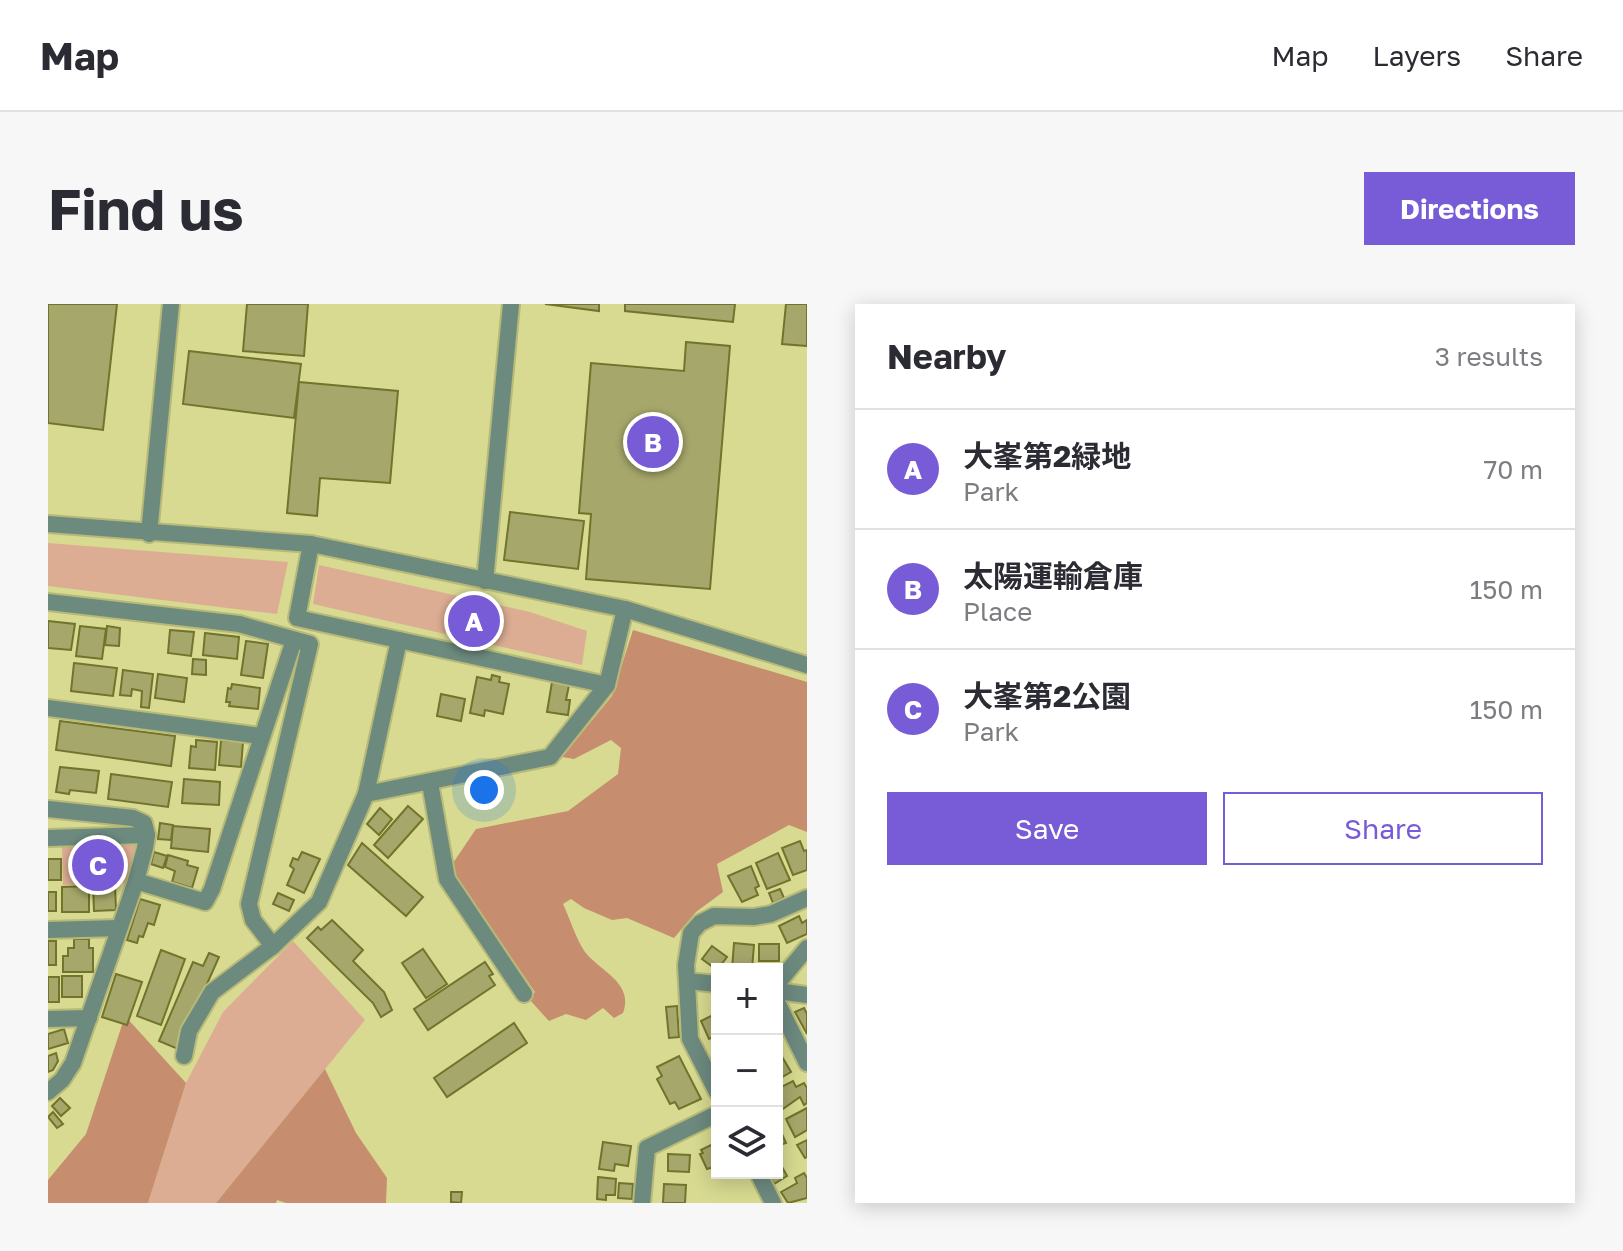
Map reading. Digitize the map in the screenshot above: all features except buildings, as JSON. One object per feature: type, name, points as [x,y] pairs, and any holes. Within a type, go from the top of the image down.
[{"type":"street","points":[[149,534],[171,304]]},
{"type":"street","points":[[485,581],[511,304]]},
{"type":"street","points":[[48,524],[311,544],[625,609],[807,665]]},
{"type":"street","points":[[311,544],[297,618],[607,685]]},
{"type":"street","points":[[48,602],[239,624],[310,644],[249,904],[253,920],[273,946]]},
{"type":"street","points":[[366,794],[550,757],[607,685],[625,609]]},
{"type":"street","points":[[136,881],[205,902],[212,889],[294,640]]},
{"type":"street","points":[[184,1056],[189,1031],[212,992],[273,946],[319,902],[366,794],[399,640]]},
{"type":"street","points":[[48,708],[261,736]]},
{"type":"street","points":[[430,783],[447,879],[524,994]]},
{"type":"street","points":[[48,809],[133,818],[144,823],[147,835],[136,881],[73,1063],[62,1080],[48,1092]]},
{"type":"street","points":[[48,838],[147,835]]},
{"type":"street","points":[[711,1080],[690,1039],[686,965],[691,933],[700,923],[714,916],[754,917],[771,914],[807,898]]},
{"type":"street","points":[[48,930],[119,928]]},
{"type":"street","points":[[783,977],[807,948]]},
{"type":"street","points":[[687,981],[711,983]]},
{"type":"street","points":[[783,992],[807,995]]},
{"type":"street","points":[[783,1014],[807,1063]]},
{"type":"street","points":[[48,1019],[89,1018]]},
{"type":"street","points":[[642,1203],[647,1148],[711,1117]]},
{"type":"street","points":[[761,1179],[773,1203]]},
{"type":"shaded area","points":[[48,543],[288,562],[277,614],[48,586]]},
{"type":"shaded area","points":[[319,565],[530,612],[587,631],[582,665],[313,604]]},
{"type":"shaded area","points":[[633,630],[807,682],[807,832],[789,825],[717,864],[723,892],[696,912],[674,938],[627,918],[612,920],[571,899],[563,904],[585,952],[620,986],[625,1003],[623,1013],[614,1018],[603,1008],[586,1020],[566,1014],[549,1021],[529,999],[535,992],[456,877],[453,863],[476,829],[568,811],[618,774],[621,748],[611,740],[574,759],[562,757],[612,696]]},
{"type":"shaded area","points":[[133,841],[138,846],[127,883],[63,885],[62,844]]},
{"type":"shaded area","points":[[293,941],[365,1020],[216,1203],[148,1203],[186,1083],[223,1012]]},
{"type":"shaded area","points":[[125,1016],[186,1083],[148,1203],[48,1203],[48,1180],[86,1134]]},
{"type":"shaded area","points":[[325,1069],[356,1133],[387,1178],[386,1203],[286,1203],[277,1200],[276,1203],[216,1203]]},
{"type":"place","name":"太陽運輸倉庫","points":[[653,442]]},
{"type":"place","name":"大峯第2緑地","points":[[474,621]]},
{"type":"place","name":"大峯第2公園","points":[[98,865]]}]
